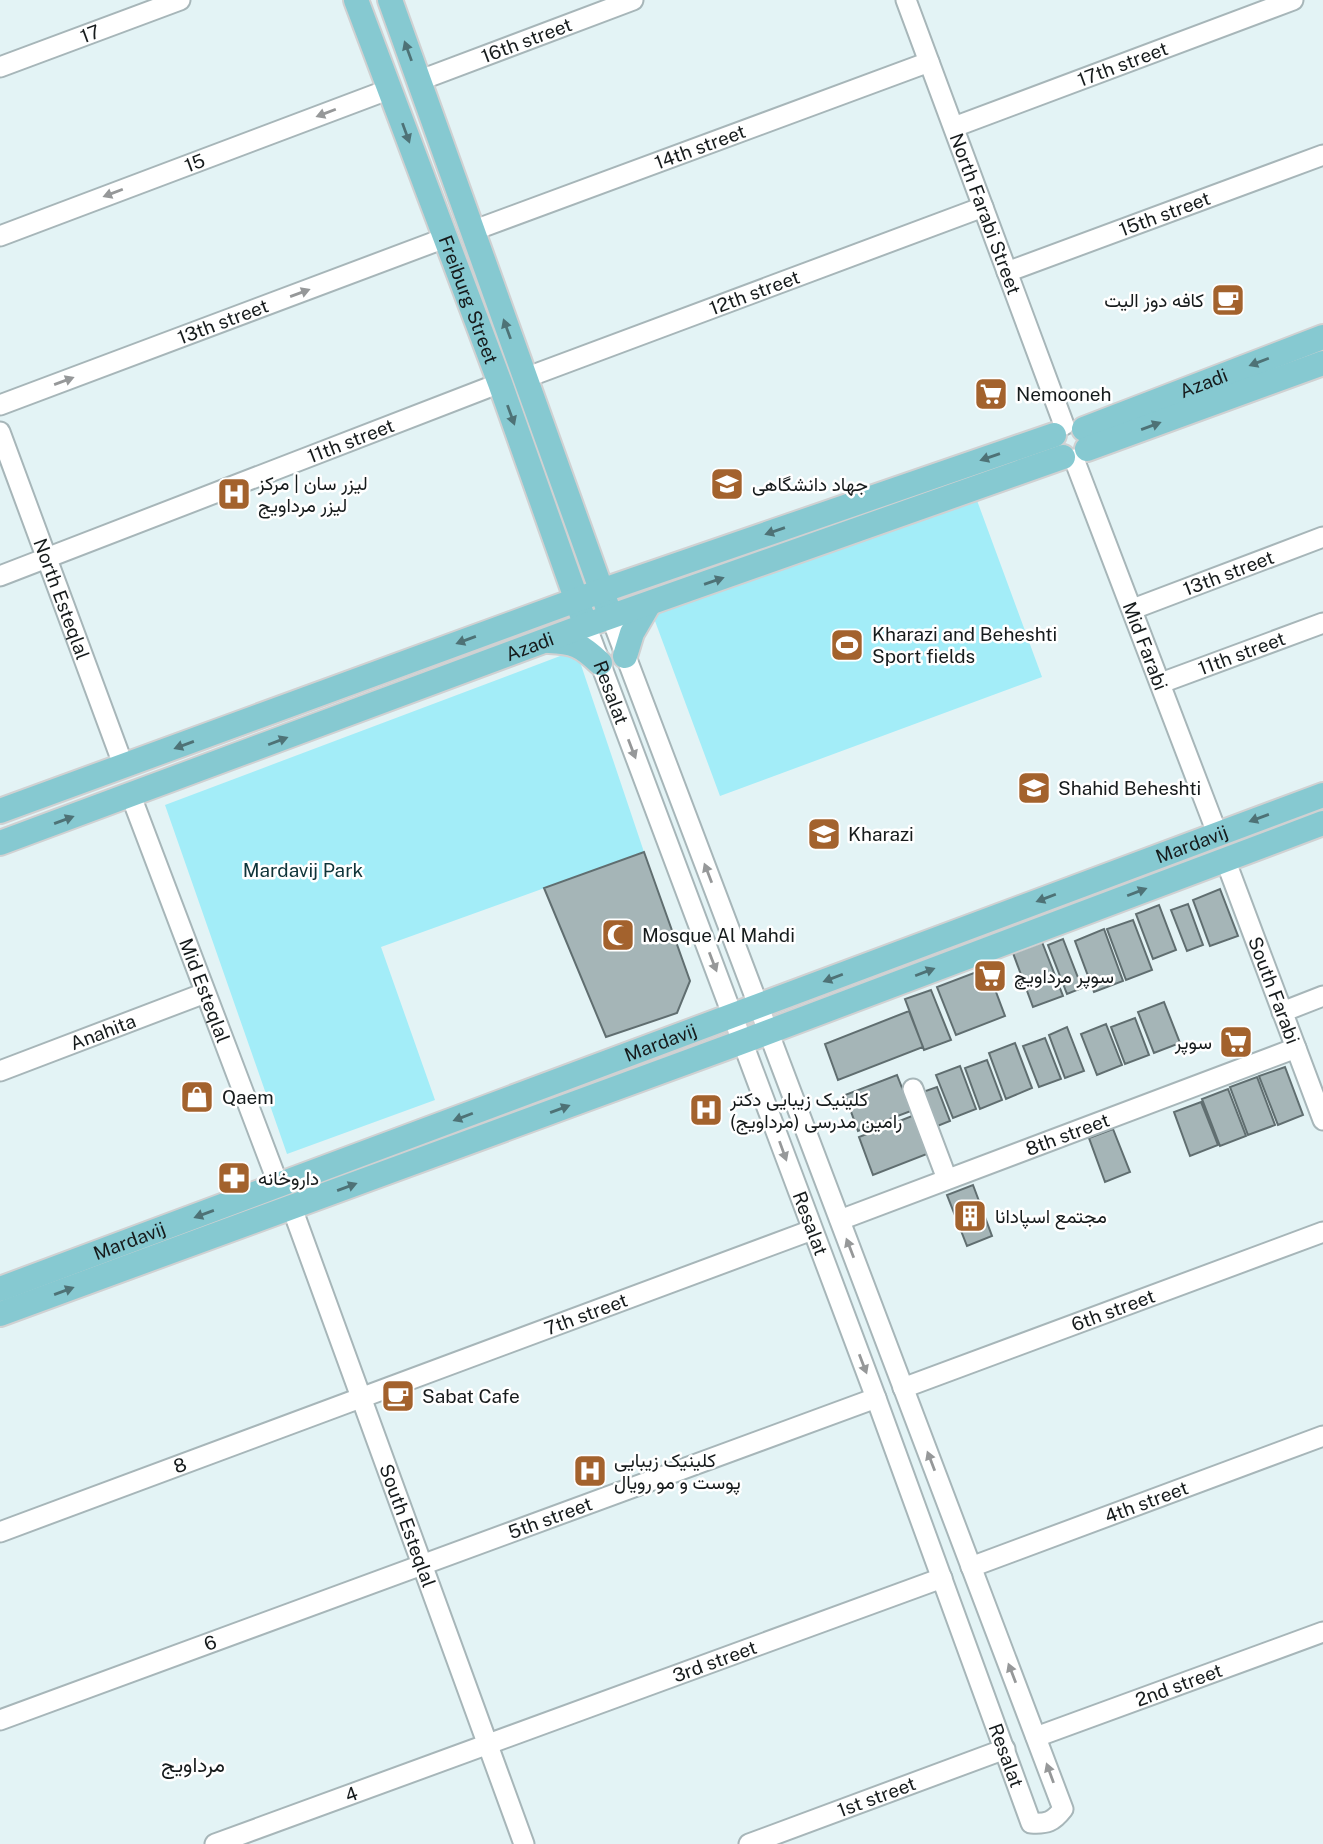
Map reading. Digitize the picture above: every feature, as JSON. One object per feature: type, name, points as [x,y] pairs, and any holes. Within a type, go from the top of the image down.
[{"type":"main road","name":"Freiburg Street","points":[[356,0],[500,383],[586,625]]},
{"type":"main road","name":"Freiburg Street","points":[[390,0],[611,617]]},
{"type":"main road","points":[[416,161],[444,151]]},
{"type":"main road","name":"Azadi","points":[[0,843],[545,640],[649,604],[1071,442],[1323,337]]},
{"type":"main road","name":"Azadi","points":[[0,811],[633,580],[1323,363]]},
{"type":"main road","points":[[582,538],[633,580]]},
{"type":"main road","points":[[530,617],[551,598],[565,566]]},
{"type":"main road","points":[[625,656],[632,633],[649,604]]},
{"type":"main road","points":[[545,640],[572,642],[585,649],[600,663]]},
{"type":"main road","name":"Mardavij","points":[[0,1289],[1323,795]]},
{"type":"main road","name":"Mardavij","points":[[0,1314],[743,1041],[1323,823]]},
{"type":"street","name":"17","points":[[0,67],[180,0]]},
{"type":"street","name":"16th street","points":[[418,80],[634,0]]},
{"type":"street","name":"North Farabi Street","points":[[906,0],[1071,442]]},
{"type":"street","name":"17th street","points":[[954,127],[1293,0]]},
{"type":"street","name":"14th street","points":[[472,231],[929,62]]},
{"type":"street","name":"15","points":[[0,236],[390,89]]},
{"type":"street","name":"15th street","points":[[1007,272],[1323,155]]},
{"type":"street","name":"12th street","points":[[525,378],[983,207]]},
{"type":"street","name":"13th street","points":[[0,405],[445,238]]},
{"type":"street","name":"11th street","points":[[46,557],[500,383]]},
{"type":"street","name":"North Esteqlal","points":[[0,432],[124,767]]},
{"type":"street","name":"Mid Farabi","points":[[1071,442],[1217,833]]},
{"type":"street","name":"13th street","points":[[1133,609],[1323,537]]},
{"type":"street","points":[[0,576],[46,557]]},
{"type":"street","name":"Resalat","points":[[586,625],[876,1398],[1031,1824],[1045,1824],[1055,1820],[1063,1809],[611,617]]},
{"type":"street","name":"11th street","points":[[1161,683],[1323,623]]},
{"type":"street","name":"Mid Esteqlal","points":[[131,796],[279,1186]]},
{"type":"street","name":"South Farabi","points":[[1225,859],[1323,1120]]},
{"type":"street","name":"Anahita","points":[[0,1071],[205,993]]},
{"type":"street","points":[[1282,1012],[1323,996]]},
{"type":"street","name":"8th street","points":[[840,1220],[1296,1048]]},
{"type":"street","points":[[913,1089],[947,1179]]},
{"type":"street","name":"South Esteqlal","points":[[292,1208],[524,1844]]},
{"type":"street","name":"7th street","points":[[361,1398],[812,1230]]},
{"type":"street","name":"6th street","points":[[904,1388],[1323,1233]]},
{"type":"street","name":"8","points":[[0,1532],[361,1398]]},
{"type":"street","name":"5th street","points":[[421,1566],[876,1398]]},
{"type":"street","name":"4th street","points":[[971,1567],[1323,1436]]},
{"type":"street","name":"6","points":[[0,1720],[421,1566]]},
{"type":"street","name":"3rd street","points":[[488,1744],[942,1578]]},
{"type":"street","name":"2nd street","points":[[1036,1737],[1323,1632]]},
{"type":"street","name":"4","points":[[215,1844],[488,1744]]},
{"type":"street","name":"1st street","points":[[749,1844],[1005,1749]]},
{"type":"green space","name":"Kharazi and Beheshti Sport fields","points":[[975,495],[1042,677],[720,796],[652,613]]},
{"type":"green space","name":"Mardavij Park","points":[[576,650],[644,852],[381,947],[435,1100],[287,1154],[165,805]]},
{"type":"building","name":"Mosque Al Mahdi","points":[[644,852],[690,981],[677,1013],[606,1037],[544,888]]},
{"type":"building","points":[[1220,889],[1238,936],[1210,946],[1193,900]]},
{"type":"building","points":[[1188,904],[1203,945],[1187,951],[1171,910]]},
{"type":"building","points":[[1159,905],[1176,950],[1153,959],[1136,914]]},
{"type":"building","points":[[1133,920],[1152,970],[1126,980],[1107,929]]},
{"type":"building","points":[[1104,929],[1123,981],[1094,992],[1075,941]]},
{"type":"building","points":[[1063,939],[1082,988],[1067,994],[1048,945]]},
{"type":"building","points":[[1042,942],[1063,996],[1033,1007],[1013,953]]},
{"type":"building","points":[[987,968],[1005,1016],[956,1035],[937,987]]},
{"type":"building","points":[[931,990],[951,1040],[924,1050],[905,999]]},
{"type":"building","points":[[1164,1002],[1180,1043],[1154,1053],[1138,1012]]},
{"type":"building","points":[[909,1011],[923,1047],[838,1080],[825,1044]]},
{"type":"building","points":[[1135,1018],[1149,1055],[1125,1064],[1111,1027]]},
{"type":"building","points":[[1106,1024],[1122,1065],[1097,1075],[1081,1034]]},
{"type":"building","points":[[1067,1027],[1084,1071],[1065,1078],[1049,1035]]},
{"type":"building","points":[[1045,1038],[1061,1079],[1039,1087],[1023,1046]]},
{"type":"building","points":[[1015,1043],[1032,1088],[1006,1099],[989,1053]]},
{"type":"building","points":[[987,1060],[1002,1100],[980,1109],[965,1068]]},
{"type":"building","points":[[960,1066],[976,1109],[953,1118],[936,1075]]},
{"type":"building","points":[[1285,1067],[1303,1115],[1278,1125],[1259,1076]]},
{"type":"building","points":[[897,1075],[911,1111],[858,1131],[845,1095]]},
{"type":"building","points":[[1257,1077],[1275,1125],[1248,1135],[1230,1087]]},
{"type":"building","points":[[937,1087],[950,1121],[930,1129],[917,1094]]},
{"type":"building","points":[[1228,1089],[1246,1136],[1220,1146],[1202,1099]]},
{"type":"building","points":[[1201,1102],[1218,1145],[1190,1156],[1174,1112]]},
{"type":"building","points":[[917,1114],[932,1152],[873,1175],[859,1137]]},
{"type":"building","points":[[1113,1129],[1130,1172],[1105,1182],[1089,1138]]},
{"type":"building","name":"مجتمع اسپادانا","points":[[973,1185],[992,1236],[967,1246],[947,1195]]},
{"type":"place","name":"کافه دوز الیت","points":[[1228,300]]},
{"type":"place","name":"Nemooneh","points":[[991,394]]},
{"type":"place","name":"جهاد دانشگاهی","points":[[727,484]]},
{"type":"place","name":"لیزر سان | مرکز لیزر مرداویج","points":[[234,494]]},
{"type":"place","name":"Kharazi and Beheshti Sport fields","points":[[847,645]]},
{"type":"place","name":"Shahid Beheshti","points":[[1034,788]]},
{"type":"place","name":"Kharazi","points":[[824,834]]},
{"type":"place","name":"Mosque Al Mahdi","points":[[618,935]]},
{"type":"place","name":"سوپر مرداویچ","points":[[990,976]]},
{"type":"place","name":"سوپر","points":[[1236,1042]]},
{"type":"place","name":"Qaem","points":[[197,1097]]},
{"type":"place","name":"کلینیک زیبایی دکتر رامین مدرسی (مرداویج)","points":[[706,1110]]},
{"type":"place","name":"داروخانه","points":[[234,1178]]},
{"type":"place","name":"مجتمع اسپادانا","points":[[970,1216]]},
{"type":"place","name":"Sabat Cafe","points":[[398,1396]]},
{"type":"place","name":"کلینیک زیبایی پوست و مو رویال","points":[[590,1471]]},
{"type":"district","name":"مرداویج","points":[[193,1765]]}]
